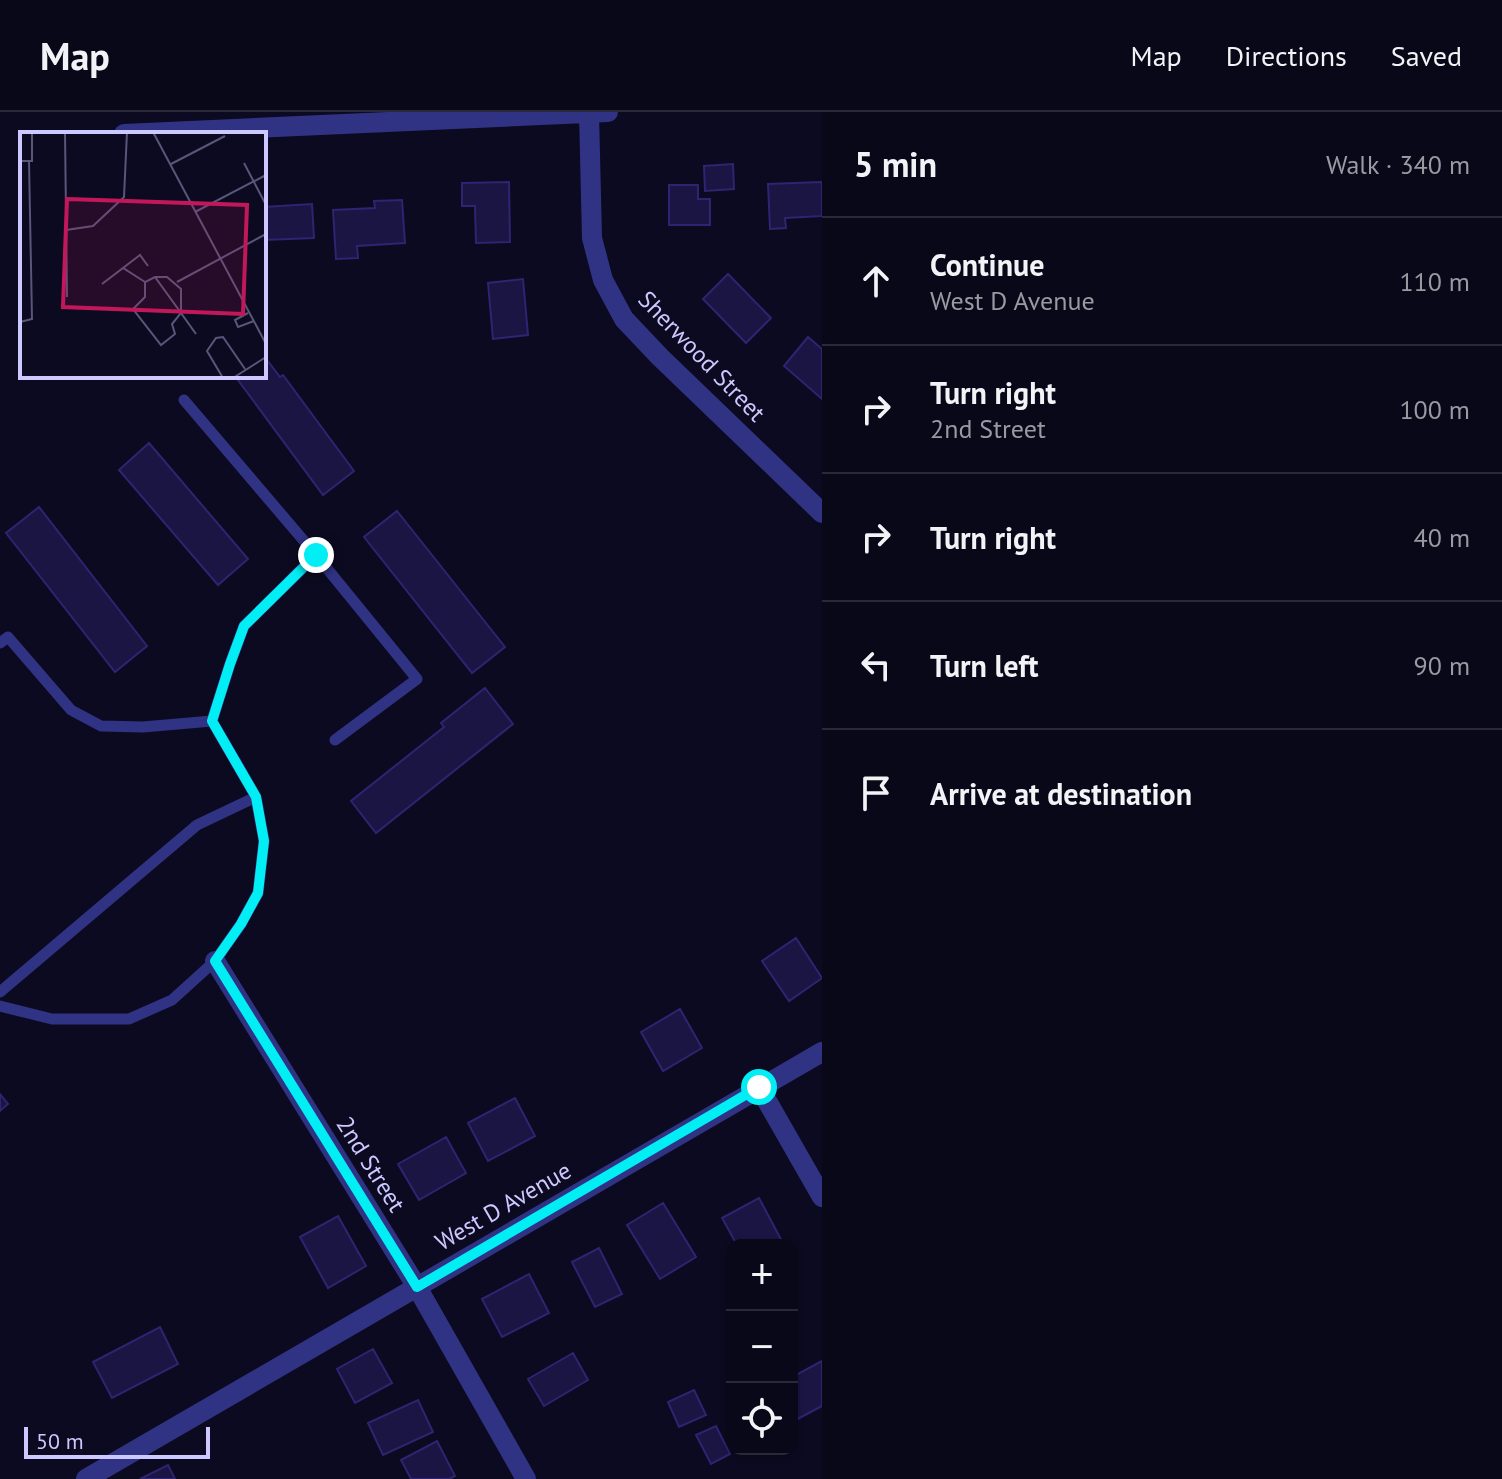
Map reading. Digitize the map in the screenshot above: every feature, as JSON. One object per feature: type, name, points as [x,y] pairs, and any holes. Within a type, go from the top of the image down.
[{"type":"street","points":[[168,132],[608,112]]},
{"type":"street","name":"Sherwood Street","points":[[589,113],[592,238],[603,280],[624,319],[822,513]]},
{"type":"street","name":"2nd Street","points":[[215,961],[417,1287],[526,1479]]},
{"type":"street","name":"West D Avenue","points":[[86,1479],[822,1052]]},
{"type":"street","points":[[759,1087],[822,1197]]},
{"type":"lane","points":[[184,400],[417,679],[335,740]]},
{"type":"lane","points":[[0,1006],[52,1019],[129,1019],[172,1000],[215,961],[241,924],[258,893],[264,841],[256,797],[212,721],[244,626],[316,555]]},
{"type":"lane","points":[[0,643],[8,637],[71,710],[101,726],[143,727],[212,721]]},
{"type":"lane","points":[[0,992],[197,825],[256,797]]},
{"type":"building","points":[[733,164],[734,189],[705,191],[704,166]]},
{"type":"building","points":[[509,182],[510,242],[476,243],[475,206],[462,206],[462,183]]},
{"type":"building","points":[[822,182],[822,216],[785,218],[786,228],[770,229],[768,184]]},
{"type":"building","points":[[669,185],[698,185],[698,199],[710,199],[710,225],[669,225]]},
{"type":"building","points":[[402,200],[405,243],[357,246],[358,258],[336,259],[333,210],[375,208],[374,201]]},
{"type":"building","points":[[312,204],[314,238],[266,240],[266,207]]},
{"type":"building","points":[[728,274],[771,318],[746,343],[703,299]]},
{"type":"building","points":[[523,279],[528,335],[493,339],[488,283]]},
{"type":"building","points":[[808,337],[822,349],[822,399],[784,366]]},
{"type":"building","points":[[266,359],[280,377],[283,375],[354,471],[323,495],[236,378],[266,378]]},
{"type":"building","points":[[149,443],[248,559],[218,585],[119,470]]},
{"type":"building","points":[[39,507],[147,646],[115,672],[6,533]]},
{"type":"building","points":[[397,511],[505,647],[472,673],[364,537]]},
{"type":"building","points":[[485,688],[513,724],[376,833],[351,801],[444,727],[441,723]]},
{"type":"building","points":[[796,938],[822,978],[789,1001],[762,961]]},
{"type":"building","points":[[680,1009],[702,1048],[663,1071],[641,1032]]},
{"type":"building","points":[[0,1094],[8,1104],[0,1111]]},
{"type":"building","points":[[515,1098],[535,1136],[488,1161],[468,1123]]},
{"type":"building","points":[[446,1137],[466,1173],[419,1200],[398,1164]]},
{"type":"building","points":[[759,1198],[781,1239],[734,1239],[722,1218]]},
{"type":"building","points":[[663,1203],[696,1257],[660,1279],[627,1225]]},
{"type":"building","points":[[338,1216],[366,1266],[328,1288],[300,1237]]},
{"type":"building","points":[[599,1248],[622,1294],[595,1307],[572,1262]]},
{"type":"building","points":[[529,1274],[549,1313],[502,1337],[482,1299]]},
{"type":"building","points":[[160,1327],[178,1364],[112,1398],[93,1362]]},
{"type":"building","points":[[373,1349],[392,1383],[355,1403],[337,1369]]},
{"type":"building","points":[[573,1353],[588,1380],[544,1406],[528,1379]]},
{"type":"building","points":[[822,1361],[822,1406],[798,1419],[798,1383],[798,1374]]},
{"type":"building","points":[[694,1390],[706,1415],[679,1427],[668,1402]]},
{"type":"building","points":[[418,1400],[433,1432],[383,1455],[368,1423]]},
{"type":"building","points":[[716,1426],[728,1455],[711,1464],[696,1435]]},
{"type":"building","points":[[437,1441],[455,1476],[449,1479],[411,1479],[401,1460]]},
{"type":"building","points":[[168,1465],[175,1479],[140,1479]]},
{"type":"route","points":[[316,555],[244,626],[212,721],[256,797],[264,841],[258,893],[215,961],[417,1287],[759,1087]]}]
